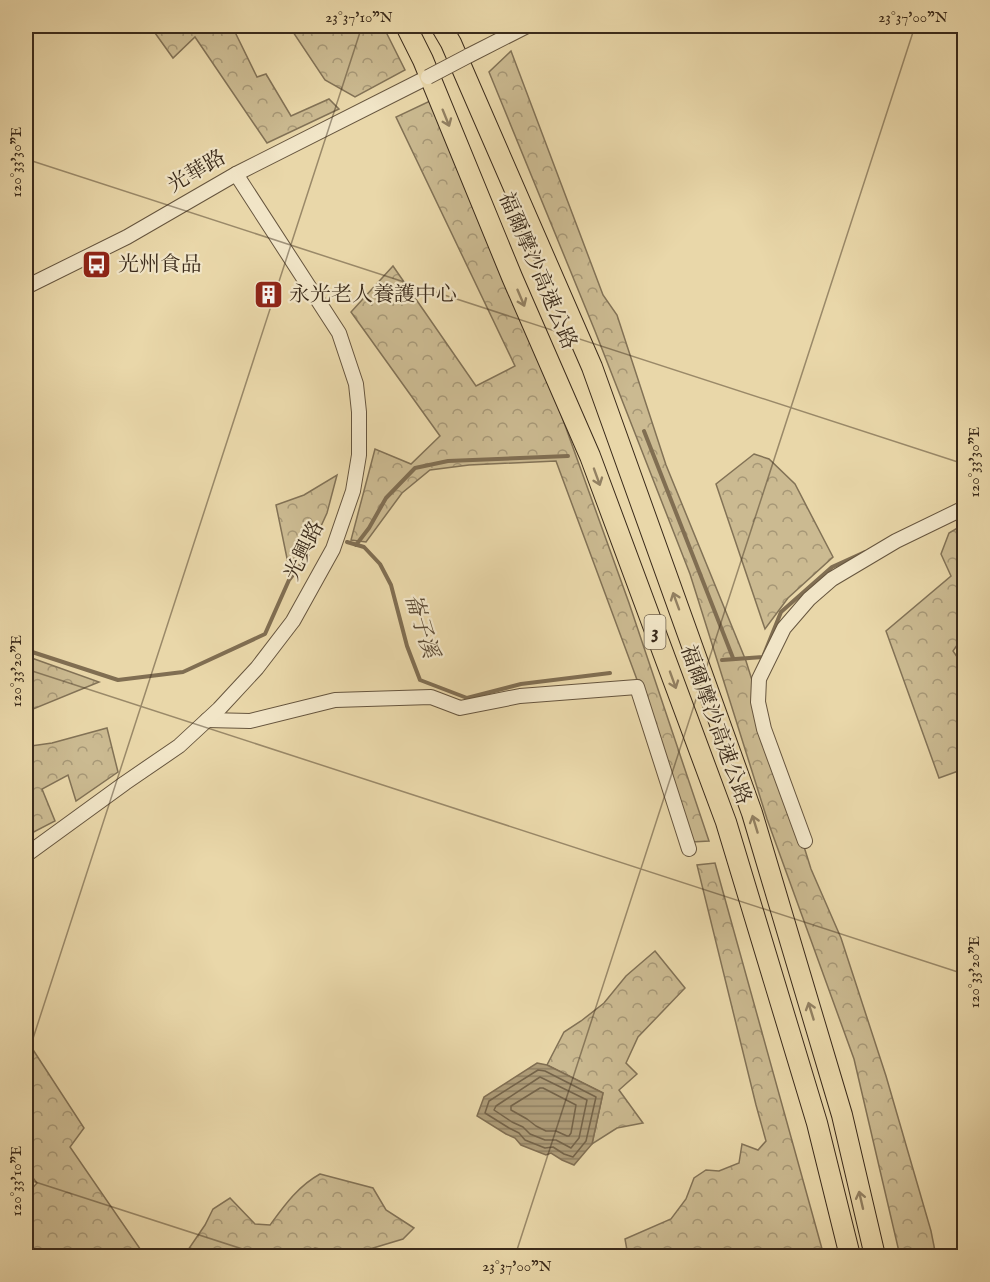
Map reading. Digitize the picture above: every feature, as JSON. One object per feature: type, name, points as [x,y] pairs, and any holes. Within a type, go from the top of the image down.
[{"type":"highway","name":"福爾摩沙高速公路","points":[[406,26],[423,60],[512,277],[590,456],[726,822],[817,1123],[850,1257]]},
{"type":"highway","name":"福爾摩沙高速公路","points":[[441,26],[451,43],[592,367],[748,802],[842,1116],[875,1257]]},
{"type":"street","name":"光華路","points":[[26,288],[127,237],[236,174],[527,26]]},
{"type":"street","name":"光興路","points":[[26,855],[178,746],[219,709],[257,668],[293,621],[333,549],[353,491],[359,455],[359,412],[356,384],[339,333],[236,174]]},
{"type":"street","points":[[805,841],[764,729],[758,702],[759,679],[784,628],[809,599],[832,579],[896,541],[964,508]]},
{"type":"street","points":[[207,720],[250,721],[335,700],[430,697],[460,708],[520,696],[637,687],[690,849]]},
{"type":"green space","points":[[150,26],[232,26],[257,77],[266,74],[291,116],[329,99],[339,109],[267,143],[195,37],[173,58]]},
{"type":"green space","points":[[289,26],[383,26],[405,70],[355,97],[325,80]]},
{"type":"green space","points":[[511,51],[603,295],[617,315],[666,465],[746,661],[811,869],[841,938],[886,1076],[931,1231],[936,1256],[900,1256],[854,1059],[767,819],[690,574],[595,331],[489,72]]},
{"type":"green space","points":[[430,101],[553,392],[629,603],[709,841],[692,842],[636,677],[556,461],[469,465],[430,470],[402,493],[366,542],[351,540],[375,449],[411,464],[440,436],[351,312],[393,266],[476,386],[515,366],[396,117]]},
{"type":"green space","points":[[754,454],[769,459],[795,484],[833,557],[788,598],[765,629],[716,484]]},
{"type":"green space","points":[[337,475],[327,513],[311,548],[289,568],[276,505],[304,495]]},
{"type":"green space","points":[[964,524],[964,635],[953,651],[964,667],[964,769],[939,778],[886,631],[951,576],[941,554],[949,533]]},
{"type":"green space","points":[[26,656],[99,682],[26,712]]},
{"type":"green space","points":[[107,728],[118,772],[76,801],[68,775],[42,789],[55,821],[26,836],[26,737],[31,746],[52,743]]},
{"type":"green space","points":[[715,863],[824,1256],[628,1256],[625,1239],[671,1219],[686,1199],[694,1178],[706,1170],[719,1171],[739,1163],[742,1144],[758,1150],[766,1141],[697,865]]},
{"type":"green space","points":[[655,951],[685,988],[638,1037],[626,1063],[637,1074],[619,1090],[643,1123],[617,1128],[592,1144],[603,1093],[547,1065],[564,1032],[604,1003],[626,976]]},
{"type":"green space","points":[[26,1039],[84,1128],[70,1147],[145,1256],[26,1256],[26,1195],[37,1183],[26,1169]]},
{"type":"green space","points":[[320,1174],[373,1188],[386,1210],[414,1228],[403,1239],[350,1255],[315,1248],[295,1256],[178,1256],[188,1250],[213,1209],[230,1198],[255,1224],[270,1225],[298,1190]]},
{"type":"water","points":[[537,1063],[547,1065],[603,1093],[592,1144],[574,1165],[551,1153],[546,1155],[521,1145],[515,1138],[477,1116],[484,1097]]},
{"type":"waterway","name":"崙子溪","points":[[644,431],[733,658]]},
{"type":"waterway","name":"崙子溪","points":[[356,545],[369,528],[386,498],[415,468],[448,461],[568,456]]},
{"type":"waterway","name":"崙子溪","points":[[347,542],[364,547],[380,564],[391,585],[407,646],[420,680],[467,698],[521,684],[610,673]]},
{"type":"waterway","points":[[722,660],[763,657],[781,612],[832,567],[865,552]]},
{"type":"waterway","points":[[26,650],[118,680],[183,672],[265,634],[289,580],[308,555]]},
{"type":"place","name":"光州食品","points":[[97,265]]},
{"type":"place","name":"永光老人養護中心","points":[[268,295]]}]
